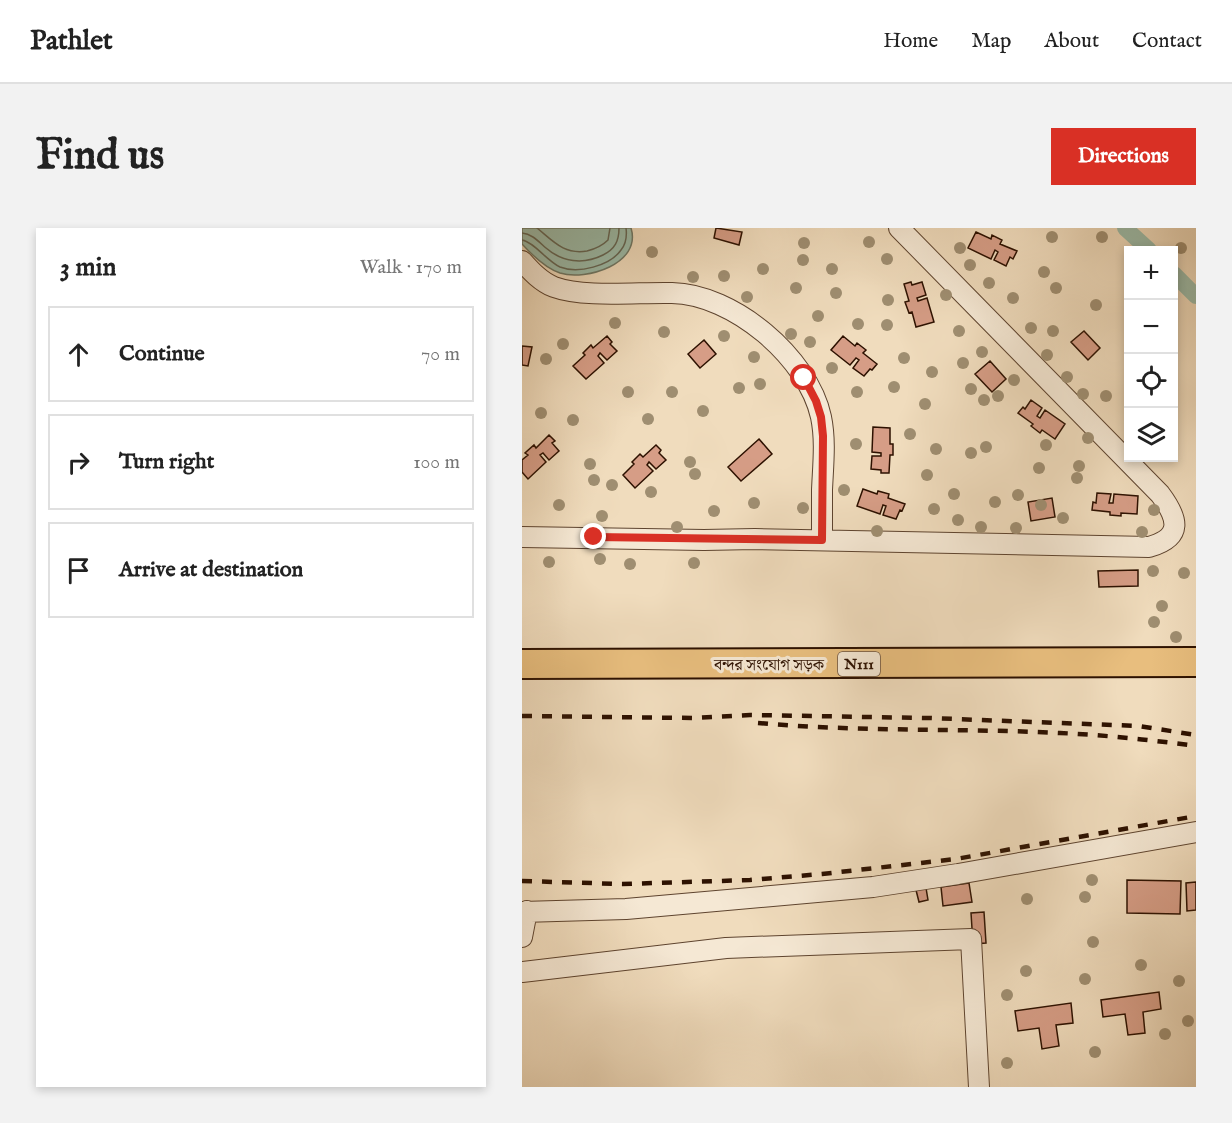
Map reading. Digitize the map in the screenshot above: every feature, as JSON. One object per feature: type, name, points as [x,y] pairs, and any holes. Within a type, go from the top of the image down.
[{"type":"highway","name":"বন্দর সংযোগ সড়ক","points":[[522,664],[1196,662]]},
{"type":"street","points":[[522,537],[1149,547],[1165,542],[1172,533],[1175,519],[1172,510],[1160,494],[899,228]]},
{"type":"street","points":[[522,261],[538,277],[552,286],[566,290],[632,294],[675,293],[697,297],[744,316],[766,336],[804,378],[816,401],[821,417],[822,540]]},
{"type":"street","points":[[522,937],[524,911],[626,909],[873,887],[1196,832]]},
{"type":"street","points":[[522,972],[726,948],[971,939],[979,1087]]},
{"type":"water","points":[[522,228],[631,228],[632,241],[628,251],[609,267],[597,272],[571,275],[560,273],[539,261],[522,244]]},
{"type":"building","points":[[716,228],[742,232],[739,245],[714,238]]},
{"type":"building","points":[[976,232],[991,239],[992,235],[1002,240],[1000,244],[1017,251],[1013,259],[1010,257],[1006,266],[994,260],[998,252],[995,250],[991,259],[968,248]]},
{"type":"building","points":[[911,282],[912,285],[922,282],[926,295],[917,298],[918,301],[927,298],[934,322],[916,327],[912,312],[909,313],[905,302],[909,301],[904,284]]},
{"type":"building","points":[[1084,331],[1100,348],[1088,360],[1071,342]]},
{"type":"building","points":[[607,336],[612,342],[610,344],[617,351],[607,360],[600,353],[598,356],[604,363],[586,379],[573,366],[585,355],[583,353],[591,345],[593,348]]},
{"type":"building","points":[[843,336],[855,346],[857,343],[866,350],[863,353],[877,364],[864,376],[853,368],[859,360],[856,358],[850,365],[831,350]]},
{"type":"building","points":[[704,340],[716,354],[700,368],[688,354]]},
{"type":"building","points":[[522,346],[532,347],[528,366],[522,365]]},
{"type":"building","points":[[990,361],[1006,379],[992,392],[975,374]]},
{"type":"building","points":[[1031,400],[1042,408],[1037,416],[1040,418],[1045,410],[1065,424],[1055,439],[1042,430],[1040,433],[1031,426],[1033,424],[1018,413],[1023,407],[1025,409]]},
{"type":"building","points":[[873,427],[890,428],[893,455],[890,455],[889,473],[871,469],[872,456],[881,456],[881,453],[872,452]]},
{"type":"building","points":[[549,435],[555,441],[552,443],[559,451],[549,460],[543,453],[540,455],[546,462],[528,479],[522,472],[522,460],[528,455],[525,453],[534,445],[536,448]]},
{"type":"building","points":[[759,439],[772,454],[741,481],[728,467]]},
{"type":"building","points":[[656,445],[661,450],[659,453],[666,460],[656,469],[649,462],[647,465],[653,471],[635,488],[623,475],[640,454],[643,457]]},
{"type":"building","points":[[863,489],[877,494],[878,491],[889,494],[888,498],[905,504],[902,511],[900,510],[896,519],[883,515],[886,506],[883,505],[880,514],[857,506]]},
{"type":"building","points":[[1097,493],[1111,494],[1109,503],[1113,503],[1114,494],[1138,496],[1137,514],[1121,513],[1121,516],[1092,510],[1093,502],[1096,503]]},
{"type":"building","points":[[1052,498],[1055,517],[1031,521],[1028,502]]},
{"type":"building","points":[[1138,570],[1138,586],[1099,587],[1098,571]]},
{"type":"building","points":[[1127,880],[1181,881],[1180,914],[1127,913]]},
{"type":"building","points":[[1196,882],[1196,910],[1187,911],[1186,883]]},
{"type":"building","points":[[969,883],[972,902],[943,906],[941,887]]},
{"type":"building","points":[[926,888],[928,900],[919,902],[916,890]]},
{"type":"building","points":[[984,912],[986,943],[973,944],[971,913]]},
{"type":"building","points":[[1159,992],[1161,1009],[1143,1012],[1145,1033],[1128,1035],[1125,1014],[1103,1017],[1101,1000]]},
{"type":"building","points":[[1071,1003],[1073,1023],[1056,1025],[1059,1046],[1042,1049],[1039,1028],[1018,1031],[1015,1011]]},
{"type":"waterway","points":[[1125,228],[1145,246]]},
{"type":"waterway","points":[[1178,278],[1196,296]]},
{"type":"railway","points":[[522,716],[693,718],[750,715],[929,718],[1139,726],[1196,735]]},
{"type":"railway","points":[[758,723],[834,728],[1077,734],[1196,746]]},
{"type":"railway","points":[[522,881],[622,884],[750,880],[822,874],[956,859],[1196,816]]},
{"type":"route","points":[[594,537],[822,540],[823,436],[821,417],[816,401],[804,378]]}]
